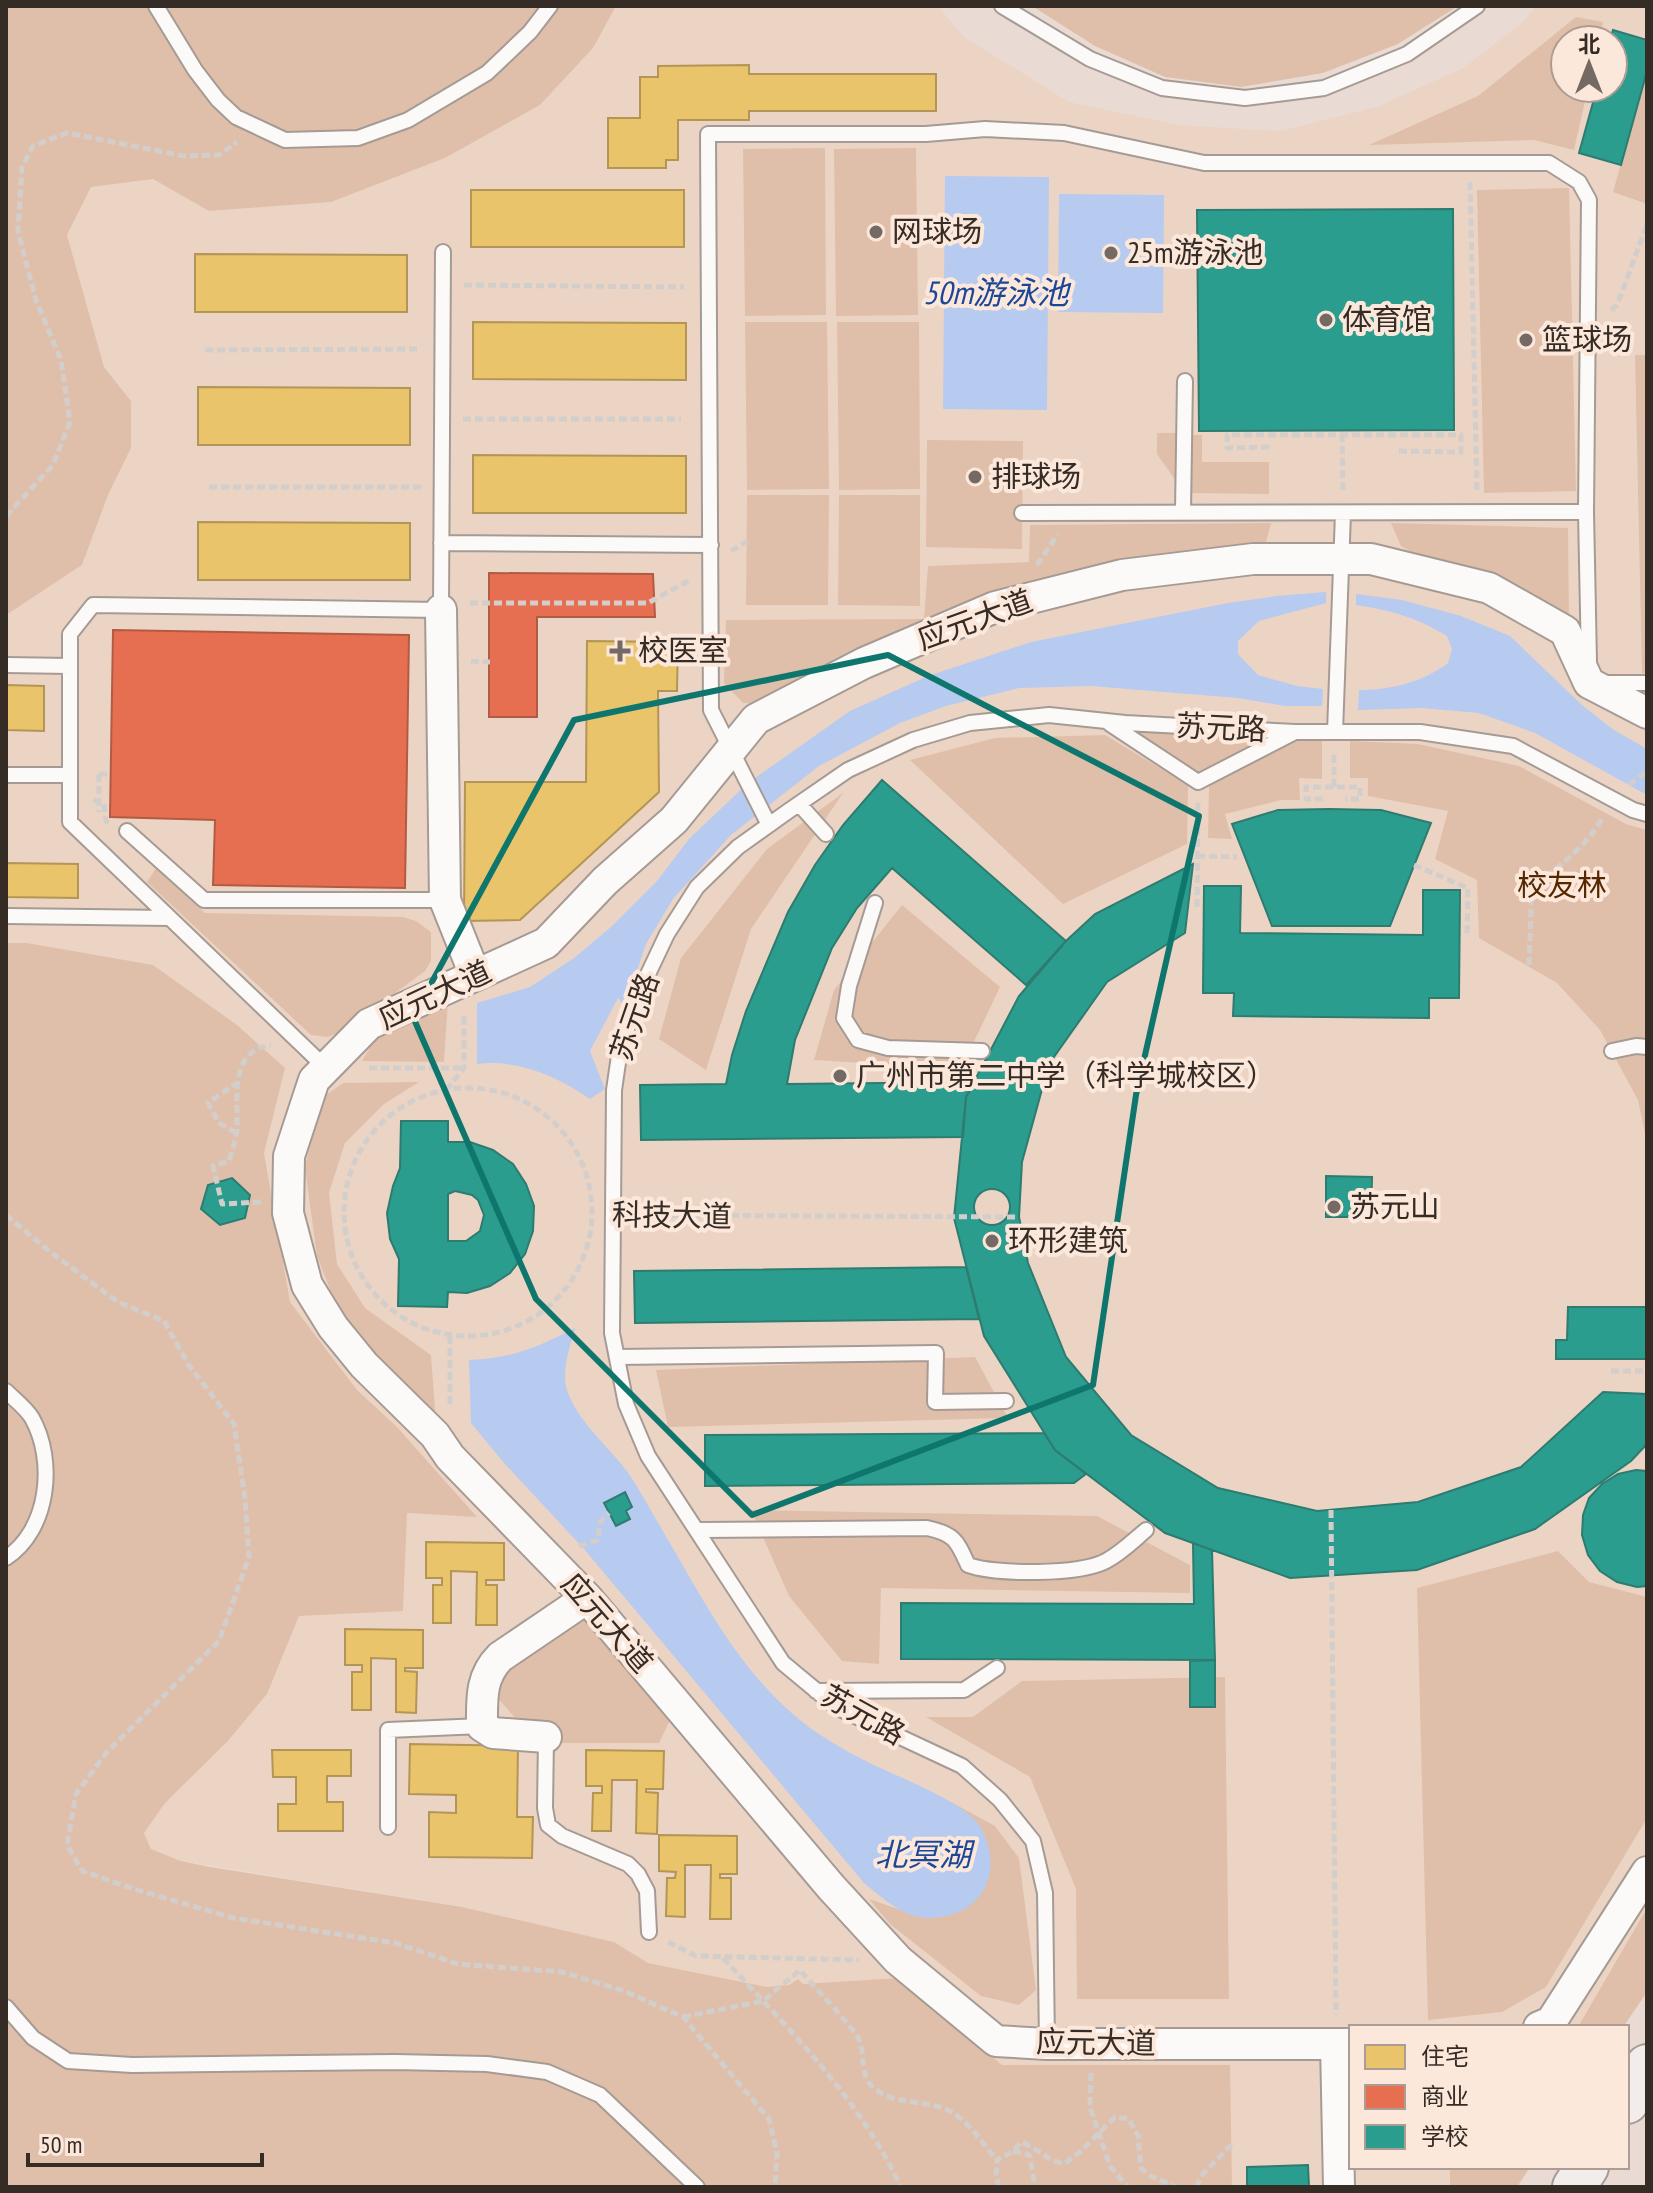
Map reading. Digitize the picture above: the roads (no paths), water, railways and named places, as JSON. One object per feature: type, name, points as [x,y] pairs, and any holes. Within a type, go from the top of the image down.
[{"type":"main road","points":[[1629,2098],[1647,2066]]},
{"type":"main road","points":[[1574,2187],[1586,2169]]},
{"type":"street","name":"应元大道","points":[[1344,2044],[1047,2044],[996,2041],[898,1960],[831,1887],[587,1598],[450,1457],[435,1435],[364,1365],[333,1327],[307,1285],[288,1213],[289,1156],[314,1080],[369,1024],[546,943],[605,881],[674,820],[756,719],[864,663],[995,607],[1122,575],[1253,559],[1371,559],[1489,588],[1565,631],[1589,683]]},
{"type":"street","points":[[441,610],[445,900],[470,977]]},
{"type":"street","points":[[1589,683],[1647,713]]},
{"type":"street","points":[[546,1737],[493,1733],[482,1726],[483,1684],[490,1667],[500,1657],[587,1598]]},
{"type":"street","points":[[1544,2025],[1551,2022],[1647,1872]]},
{"type":"street","points":[[1339,2187],[1344,2044]]},
{"type":"lane","points":[[156,6],[195,70],[218,100],[236,117],[285,140],[358,138],[408,120],[487,73],[530,32],[550,6]]},
{"type":"lane","points":[[1002,6],[1090,59],[1162,88],[1245,98],[1324,88],[1407,54],[1477,6]]},
{"type":"lane","points":[[769,825],[711,710],[708,134],[926,134],[985,129],[1064,133],[1204,163],[1549,163],[1579,182],[1589,200],[1586,512],[1589,683],[1647,683]]},
{"type":"lane","points":[[326,1068],[70,822],[70,634],[93,605],[441,610],[443,252]]},
{"type":"lane","points":[[1183,512],[1185,381]]},
{"type":"lane","points":[[1022,513],[1586,512]]},
{"type":"lane","points":[[1335,732],[1343,513]]},
{"type":"lane","points":[[441,543],[711,545]]},
{"type":"lane","points":[[6,665],[70,666]]},
{"type":"lane","name":"苏元路","points":[[1047,2044],[1045,1893],[1033,1841],[1000,1800],[962,1766],[836,1707],[783,1663],[648,1456],[626,1404],[612,1333],[614,1090],[620,1049],[640,991],[667,934],[697,887],[738,847],[799,804],[848,770],[913,740],[970,723],[1049,715],[1295,732],[1420,732],[1513,746],[1633,810],[1647,814]]},
{"type":"lane","points":[[1106,721],[1198,782],[1295,732]]},
{"type":"lane","points":[[6,775],[70,775]]},
{"type":"lane","points":[[799,804],[826,834]]},
{"type":"lane","points":[[127,831],[204,900],[445,900]]},
{"type":"lane","points":[[875,903],[849,986],[844,1018],[858,1040],[888,1048],[982,1051]]},
{"type":"lane","points":[[6,916],[170,918]]},
{"type":"lane","points":[[1612,1051],[1647,1047]]},
{"type":"lane","points":[[617,1357],[936,1353],[935,1402],[1006,1401]]},
{"type":"lane","points":[[6,1391],[32,1416],[46,1459],[43,1506],[20,1549],[6,1558]]},
{"type":"lane","points":[[699,1530],[927,1528],[945,1532],[957,1541],[968,1565],[984,1571],[1067,1571],[1086,1568],[1104,1562],[1146,1530]]},
{"type":"lane","points":[[816,1691],[964,1690],[997,1668]]},
{"type":"lane","points":[[388,1827],[388,1730],[482,1726]]},
{"type":"lane","points":[[546,1737],[545,1808],[548,1825],[562,1836],[628,1864],[638,1874],[647,1891],[649,1932]]},
{"type":"lane","points":[[6,2007],[33,2038],[68,2061],[132,2065],[472,2064],[547,2072],[600,2095],[697,2187]]},
{"type":"water","name":"50m游泳池","points":[[945,176],[1049,177],[1047,410],[943,409]]},
{"type":"water","name":"25m游泳池","points":[[1059,194],[1164,195],[1163,313],[1058,312]]},
{"type":"water","points":[[1326,592],[1326,603],[1259,621],[1238,641],[1238,654],[1258,675],[1297,686],[1323,689],[1322,706],[1285,706],[1238,698],[1091,686],[1019,688],[946,706],[900,723],[819,766],[731,835],[673,899],[646,944],[625,1006],[618,998],[590,1051],[605,1089],[590,1099],[536,1071],[507,1064],[477,1064],[477,1003],[530,987],[574,958],[611,927],[657,881],[689,839],[748,783],[850,711],[928,676],[1031,642],[1228,603]]},
{"type":"water","points":[[1356,594],[1402,600],[1461,616],[1510,636],[1583,706],[1614,730],[1647,749],[1647,795],[1535,733],[1479,713],[1422,708],[1358,710],[1359,690],[1417,680],[1448,663],[1452,649],[1447,636],[1425,624],[1392,612],[1356,605]]},
{"type":"water","name":"北冥湖","points":[[575,1328],[565,1378],[574,1405],[629,1474],[723,1632],[762,1684],[810,1728],[855,1756],[944,1798],[981,1828],[991,1862],[989,1877],[974,1902],[961,1911],[945,1916],[917,1917],[893,1905],[864,1883],[584,1549],[471,1423],[469,1360],[524,1351]]},
{"type":"place","name":"网球场","points":[[876,232]]},
{"type":"place","name":"25m游泳池","points":[[1111,253]]},
{"type":"place","name":"体育馆","points":[[1326,320]]},
{"type":"place","name":"篮球场","points":[[1526,340]]},
{"type":"place","name":"排球场","points":[[975,477]]},
{"type":"place","name":"校医室","points":[[620,651]]},
{"type":"place","name":"广州市第二中学（科学城校区）","points":[[840,1076]]},
{"type":"place","name":"苏元山","points":[[1334,1207]]},
{"type":"place","name":"环形建筑","points":[[992,1241]]},
{"type":"park label","name":"校友林","points":[[1562,886]]}]
